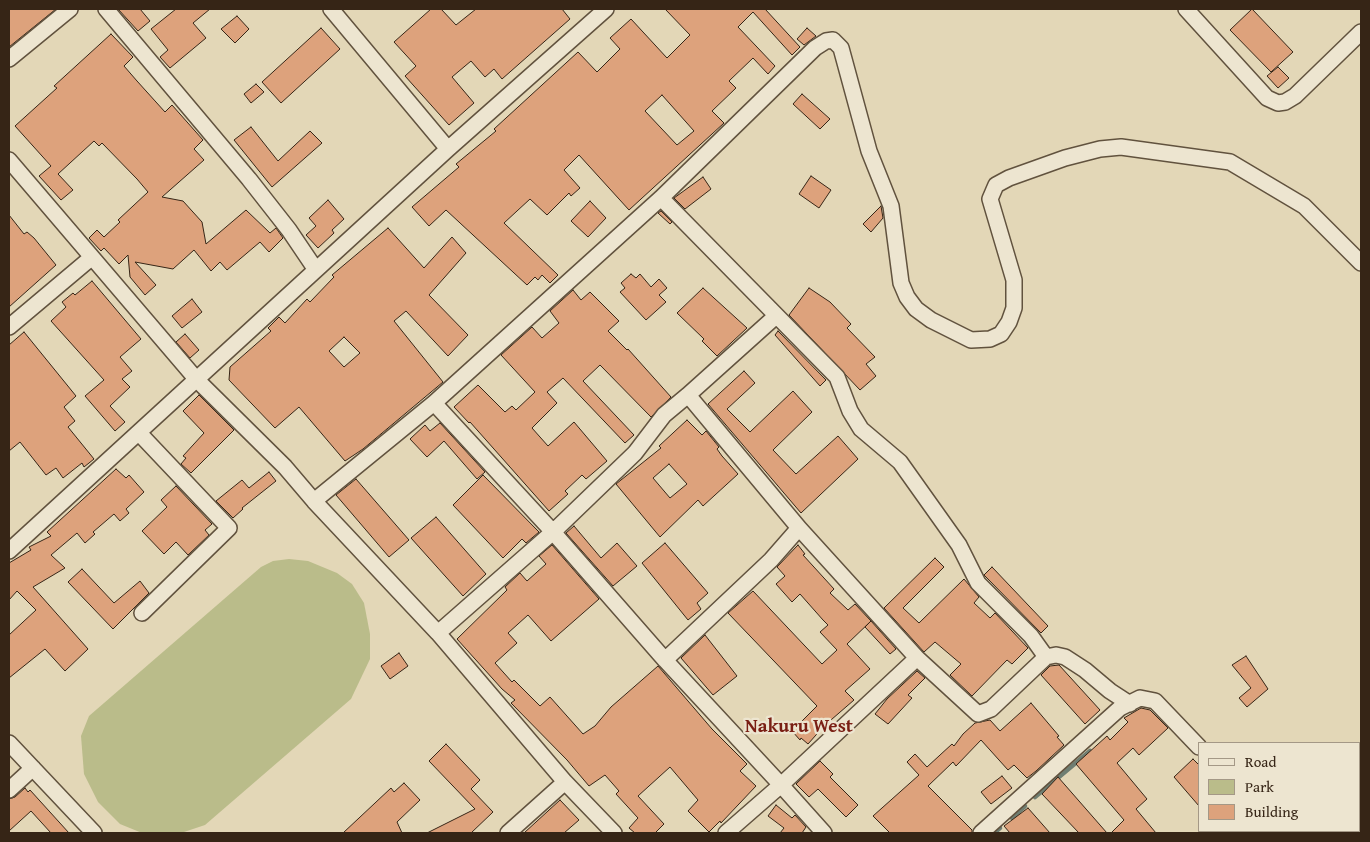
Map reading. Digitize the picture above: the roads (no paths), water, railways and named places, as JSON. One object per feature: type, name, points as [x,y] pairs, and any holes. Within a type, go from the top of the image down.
[{"type":"street","points":[[9,59],[70,9]]},
{"type":"street","points":[[106,9],[249,179],[289,230],[316,270]]},
{"type":"street","points":[[9,551],[448,149],[606,9]]},
{"type":"street","points":[[1186,9],[1267,98],[1278,103],[1285,102],[1294,96],[1361,32]]},
{"type":"street","points":[[337,11],[448,149]]},
{"type":"street","points":[[314,501],[434,403],[661,198],[815,48],[826,41],[833,40],[841,48],[869,151],[891,206],[902,283],[907,297],[916,309],[931,320],[971,340],[990,339],[1001,334],[1009,322],[1014,308],[1014,280],[990,199],[996,185],[1009,178],[1064,158],[1100,149],[1120,147],[1230,162],[1304,206],[1361,263]]},
{"type":"street","points":[[9,160],[196,380],[285,467],[314,501],[438,633],[565,782],[614,833]]},
{"type":"street","points":[[661,198],[837,377],[850,411],[860,429],[900,462],[959,545],[978,584],[1031,636],[1046,658]]},
{"type":"street","points":[[9,327],[91,258]]},
{"type":"street","points":[[438,633],[553,532],[635,453],[664,415],[776,316]]},
{"type":"street","points":[[688,395],[799,528],[917,658],[978,714],[991,709],[1046,658],[1056,655],[1065,657],[1130,704]]},
{"type":"street","points":[[434,403],[553,532],[665,660],[824,833]]},
{"type":"street","points":[[139,433],[229,528],[142,613]]},
{"type":"street","points":[[665,660],[771,560],[799,528]]},
{"type":"street","points":[[726,833],[781,786],[917,658]]},
{"type":"street","points":[[981,833],[1120,708],[1140,698],[1155,701],[1198,746]]},
{"type":"street","points":[[9,743],[94,833]]},
{"type":"street","points":[[9,790],[33,768]]},
{"type":"street","points":[[508,833],[565,782]]},
{"type":"waterway","points":[[1035,797],[1090,751]]},
{"type":"waterway","points":[[1012,818],[1025,806]]},
{"type":"waterway","points":[[994,833],[1000,828]]},
{"type":"district","name":"Nakuru West","points":[[799,727]]}]
